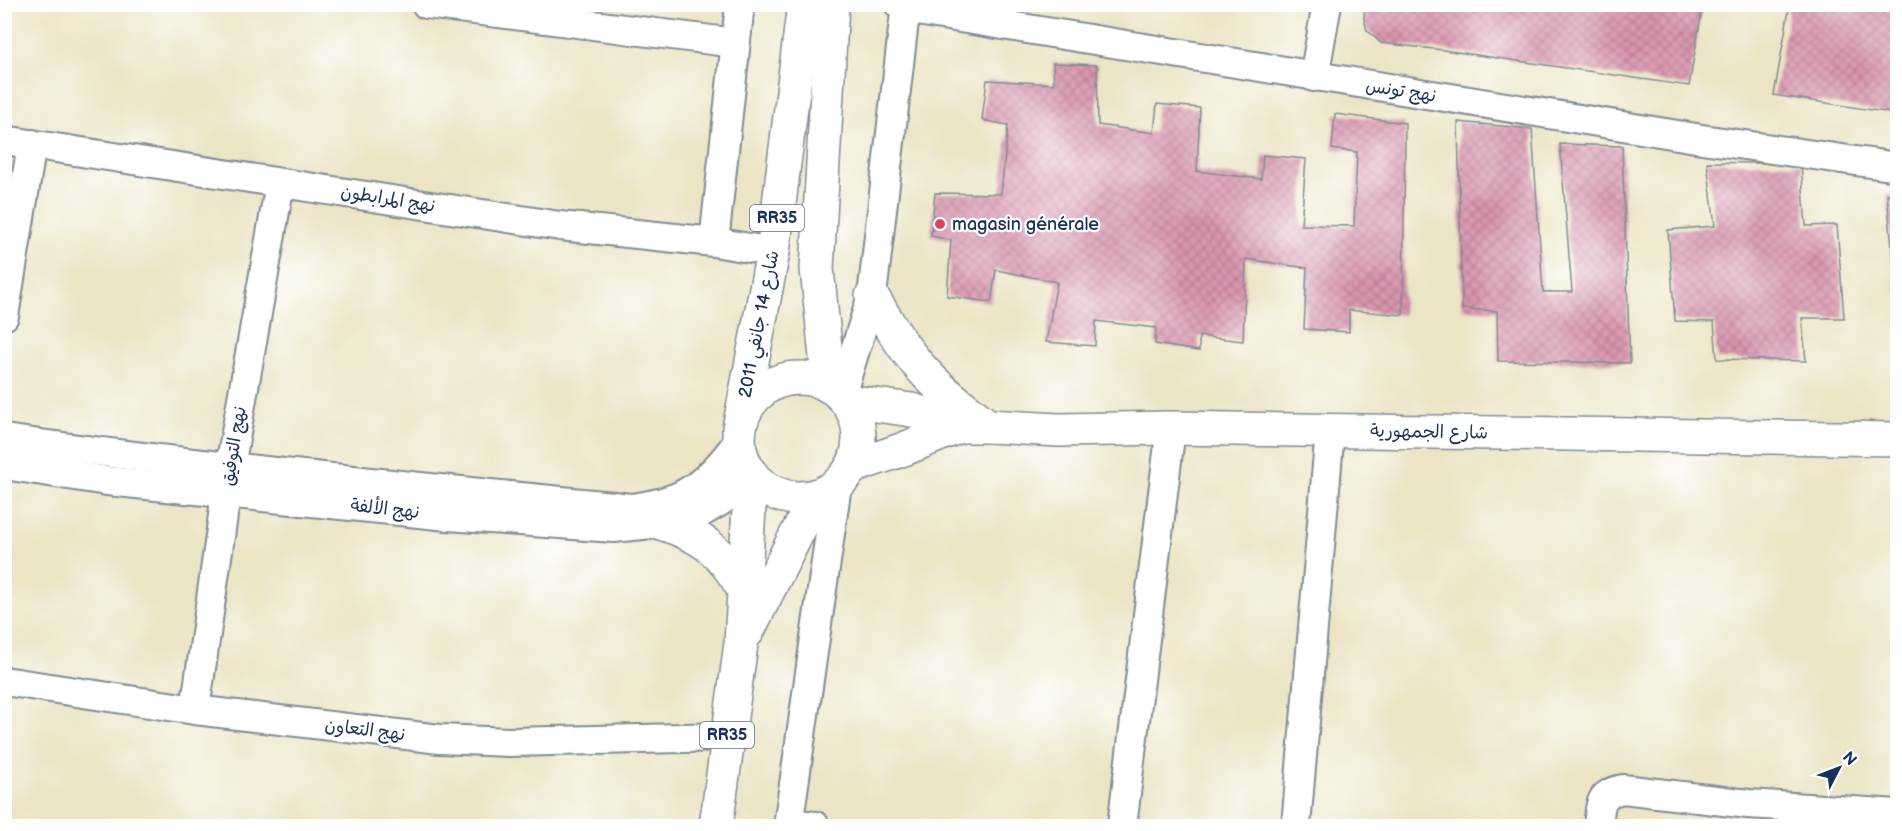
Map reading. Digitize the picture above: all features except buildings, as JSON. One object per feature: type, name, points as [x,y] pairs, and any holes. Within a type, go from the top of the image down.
[{"type":"main road","name":"شارع 14 جانفي 2011","points":[[744,453],[773,252],[804,4]]},
{"type":"main road","name":"RR35","points":[[832,4],[817,269],[839,394]]},
{"type":"main road","points":[[872,296],[894,334],[921,368],[953,399],[974,426]]},
{"type":"main road","name":"RR35","points":[[717,826],[741,644],[744,590],[745,410],[757,394],[773,383],[791,378],[811,379],[839,394],[856,416],[860,434],[858,451],[835,483],[741,644]]},
{"type":"main road","points":[[839,394],[974,426]]},
{"type":"main road","points":[[744,453],[773,492],[787,497],[801,498],[904,449],[974,426]]},
{"type":"main road","name":"شارع الجمهورية","points":[[974,426],[1059,430],[1171,428],[1898,439]]},
{"type":"main road","points":[[661,523],[687,531],[711,546],[730,566],[744,590]]},
{"type":"street","points":[[426,4],[735,43]]},
{"type":"street","points":[[714,242],[740,4]]},
{"type":"street","points":[[1314,77],[1327,4]]},
{"type":"street","points":[[839,394],[872,296],[903,6]]},
{"type":"street","name":"نهج تونس","points":[[903,6],[1049,34],[1146,47],[1314,77],[1702,139],[1898,167]]},
{"type":"street","points":[[4,316],[18,142]]},
{"type":"street","name":"نهج المرابطون","points":[[18,142],[560,226],[714,242],[773,252]]},
{"type":"street","name":"نهج التوفيق","points":[[195,710],[228,479],[280,183]]},
{"type":"street","points":[[1122,826],[1171,428]]},
{"type":"street","points":[[1296,826],[1330,430]]},
{"type":"street","name":"نهج الألفة","points":[[4,439],[113,454],[228,479],[484,506],[614,528],[661,523],[699,514],[721,501],[744,453]]},
{"type":"street","name":"نهج الألفة","points":[[484,506],[633,508],[672,500],[695,487],[722,464],[744,453]]},
{"type":"street","name":"نهج الألفة","points":[[4,465],[107,481],[228,479]]},
{"type":"street","points":[[798,825],[835,483]]},
{"type":"street","name":"نهج التعاون","points":[[4,681],[195,710],[440,739],[509,742],[727,737]]},
{"type":"street","points":[[1598,826],[1603,797],[1609,792],[1623,789],[1749,804],[1898,814]]},
{"type":"place","name":"magasin générale","points":[[940,224]]}]
